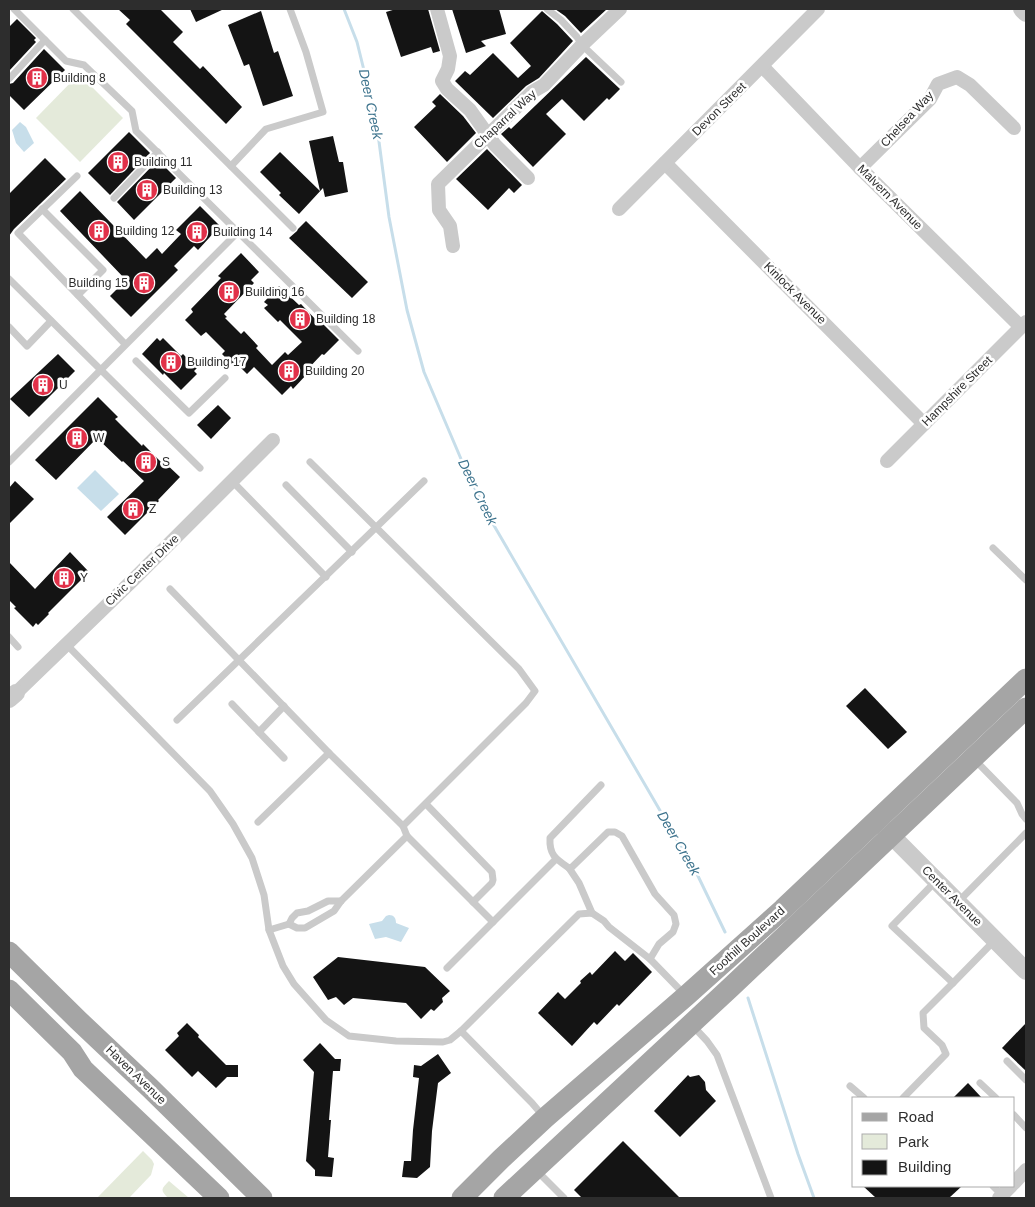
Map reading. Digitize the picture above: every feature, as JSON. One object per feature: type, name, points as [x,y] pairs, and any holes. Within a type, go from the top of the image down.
[{"type":"main road","name":"Foothill Boulevard","points":[[504,1198],[691,1024],[885,828],[1026,679]]},
{"type":"main road","name":"Foothill Boulevard","points":[[462,1198],[545,1118],[783,909],[974,759],[1026,708]]},
{"type":"main road","name":"Haven Avenue","points":[[9,952],[262,1198]]},
{"type":"main road","points":[[9,990],[72,1052],[84,1069],[219,1198]]},
{"type":"street","points":[[437,9],[450,56],[448,69],[442,81],[447,89],[470,110],[495,145],[528,178]]},
{"type":"street","name":"Chaparral Way","points":[[453,246],[450,226],[439,210],[438,184],[532,92],[544,85],[620,9]]},
{"type":"street","name":"Devon Street","points":[[619,209],[818,9]]},
{"type":"street","points":[[1022,9],[1026,13]]},
{"type":"street","name":"Malvern Avenue","points":[[762,66],[860,168],[1024,325]]},
{"type":"street","name":"Chelsea Way","points":[[860,168],[930,99],[938,84],[957,77],[970,84],[1014,128]]},
{"type":"street","name":"Kinlock Avenue","points":[[665,163],[924,424]]},
{"type":"street","name":"Hampshire Street","points":[[887,461],[1024,325]]},
{"type":"street","name":"Civic Center Drive","points":[[12,696],[133,580],[273,440]]},
{"type":"street","name":"Center Avenue","points":[[885,828],[1026,971]]},
{"type":"street","points":[[1015,1180],[1026,1170]]},
{"type":"lane","points":[[14,9],[66,61],[84,65],[132,112],[136,131],[358,351]]},
{"type":"lane","points":[[73,9],[293,228]]},
{"type":"lane","points":[[231,166],[266,129],[323,112],[306,52],[290,9]]},
{"type":"lane","points":[[548,9],[562,20],[577,37],[582,46],[621,82]]},
{"type":"lane","points":[[9,78],[45,40]]},
{"type":"lane","points":[[114,198],[158,152]]},
{"type":"lane","points":[[76,176],[18,234],[125,344]]},
{"type":"lane","points":[[42,209],[103,270],[78,295]]},
{"type":"lane","points":[[9,462],[238,232]]},
{"type":"lane","points":[[9,279],[200,468]]},
{"type":"lane","points":[[9,328],[27,346],[52,321]]},
{"type":"lane","points":[[136,361],[189,412],[225,378]]},
{"type":"lane","points":[[310,462],[519,668],[535,691],[526,703],[402,826]]},
{"type":"lane","points":[[232,481],[326,577]]},
{"type":"lane","points":[[177,720],[424,481]]},
{"type":"lane","points":[[286,485],[352,552]]},
{"type":"lane","points":[[992,548],[1026,580]]},
{"type":"lane","points":[[170,589],[402,826],[407,836],[493,922]]},
{"type":"lane","points":[[9,637],[18,647]]},
{"type":"lane","points":[[66,644],[210,790],[233,824],[252,858],[264,895],[269,930],[283,966],[294,984],[326,1020],[349,1036],[434,1043],[450,1040],[579,914],[592,913]]},
{"type":"lane","points":[[232,704],[284,758]]},
{"type":"lane","points":[[259,732],[284,706]]},
{"type":"lane","points":[[258,822],[329,753]]},
{"type":"lane","points":[[974,759],[1017,803],[1026,819]]},
{"type":"lane","points":[[601,785],[550,838],[550,848],[556,859],[569,868],[579,883],[592,913],[650,959],[686,996]]},
{"type":"lane","points":[[426,804],[492,872],[492,883],[473,902]]},
{"type":"lane","points":[[569,868],[608,832],[615,832],[622,836],[655,894],[674,915],[676,924],[672,932],[659,944],[650,959]]},
{"type":"lane","points":[[958,902],[1026,833]]},
{"type":"lane","points":[[269,930],[289,924],[297,928],[306,928],[334,911],[341,901],[407,836]]},
{"type":"lane","points":[[447,968],[556,859]]},
{"type":"lane","points":[[936,880],[892,926],[953,983]]},
{"type":"lane","points":[[289,924],[297,913],[310,910],[328,902],[341,901]]},
{"type":"lane","points":[[310,910],[316,922]]},
{"type":"lane","points":[[904,1097],[946,1054],[942,1045],[924,1028],[923,1012],[995,939]]},
{"type":"lane","points":[[691,1024],[717,1055],[772,1198]]},
{"type":"lane","points":[[461,1031],[545,1118]]},
{"type":"lane","points":[[1008,1062],[1026,1080]]},
{"type":"lane","points":[[980,1083],[995,1097]]},
{"type":"lane","points":[[850,1086],[863,1097]]},
{"type":"lane","points":[[1015,1117],[1026,1128]]},
{"type":"lane","points":[[535,1169],[564,1198]]},
{"type":"green space","points":[[79,74],[123,118],[80,162],[36,118]]},
{"type":"green space","points":[[143,1151],[154,1164],[151,1175],[129,1198],[97,1198]]},
{"type":"green space","points":[[169,1181],[189,1198],[168,1198],[162,1190]]},
{"type":"water","points":[[20,122],[26,127],[34,143],[24,152],[16,143],[12,130]]},
{"type":"water","points":[[95,470],[119,494],[101,511],[77,488]]},
{"type":"water","points":[[389,915],[394,917],[396,923],[409,928],[401,942],[386,937],[375,939],[369,924],[382,921]]},
{"type":"building","points":[[118,9],[160,9],[183,32],[173,42],[200,69],[203,66],[242,107],[226,124],[126,24],[130,20]]},
{"type":"building","points":[[190,9],[224,9],[196,22]]},
{"type":"building","points":[[396,9],[428,9],[440,51],[433,53],[431,47],[401,57],[386,12]]},
{"type":"building","points":[[452,9],[499,9],[506,34],[481,41],[486,46],[466,53]]},
{"type":"building","points":[[555,9],[607,9],[581,33],[565,16]]},
{"type":"building","points":[[261,11],[274,53],[278,51],[293,96],[263,106],[249,64],[244,66],[228,25]]},
{"type":"building","points":[[542,11],[573,41],[539,78],[526,86],[493,118],[455,81],[465,71],[470,75],[493,53],[518,78],[531,66],[510,43]]},
{"type":"building","points":[[17,19],[36,38],[34,40],[36,42],[9,71],[9,27]]},
{"type":"building","name":"Building 8","points":[[44,49],[65,70],[24,110],[9,95],[9,84],[13,83]]},
{"type":"building","points":[[586,57],[620,89],[609,100],[607,98],[584,121],[562,99],[546,114],[566,134],[533,167],[501,134],[509,127],[511,129]]},
{"type":"building","points":[[440,94],[463,116],[476,133],[447,162],[414,127],[436,106],[432,102]]},
{"type":"building","name":"Building 11","points":[[129,132],[150,153],[110,195],[88,173]]},
{"type":"building","points":[[333,136],[339,162],[343,162],[348,192],[325,197],[323,188],[299,214],[279,195],[281,193],[260,172],[280,152],[320,191],[309,141]]},
{"type":"building","points":[[487,149],[522,185],[514,193],[509,188],[488,210],[456,179]]},
{"type":"building","points":[[45,158],[66,179],[9,236],[9,194]]},
{"type":"building","name":"Building 13","points":[[157,161],[176,178],[134,220],[117,202]]},
{"type":"building","points":[[80,191],[146,259],[157,248],[162,254],[181,234],[176,230],[200,206],[220,226],[198,250],[194,246],[174,266],[178,270],[131,317],[110,296],[126,280],[60,211]]},
{"type":"building","points":[[306,221],[368,282],[352,298],[289,238]]},
{"type":"building","points":[[241,253],[259,272],[251,280],[254,283],[224,314],[227,317],[225,318],[241,334],[244,331],[258,346],[256,348],[272,365],[285,352],[288,355],[302,342],[280,320],[278,322],[264,308],[268,305],[264,302],[279,286],[339,340],[305,372],[307,374],[293,389],[291,386],[282,395],[254,367],[247,374],[239,366],[236,368],[222,354],[225,351],[206,332],[201,336],[185,320],[193,312],[191,309],[221,278],[218,276]]},
{"type":"building","name":"Building 17","points":[[157,338],[160,341],[163,338],[181,356],[183,354],[197,368],[194,371],[197,374],[181,390],[142,354]]},
{"type":"building","name":"U","points":[[58,354],[75,371],[29,417],[10,399]]},
{"type":"building","points":[[98,397],[118,417],[115,419],[142,446],[143,444],[162,463],[163,461],[180,477],[125,535],[107,517],[144,481],[97,438],[56,480],[35,460]]},
{"type":"building","points":[[218,405],[231,418],[211,439],[197,425]]},
{"type":"building","points":[[15,481],[34,499],[9,524],[9,488]]},
{"type":"building","points":[[70,552],[89,572],[38,625],[36,623],[33,627],[14,608],[16,607],[9,600],[9,562],[35,589]]},
{"type":"building","points":[[865,688],[907,732],[888,749],[846,706]]},
{"type":"building","points":[[615,951],[625,961],[633,953],[652,972],[619,1006],[617,1004],[597,1025],[594,1022],[572,1046],[538,1013],[558,992],[565,999],[581,983],[580,981],[590,972],[592,975]]},
{"type":"building","points":[[338,957],[425,967],[450,991],[442,998],[443,1002],[434,1011],[431,1009],[421,1019],[406,1003],[353,998],[344,1005],[336,997],[328,1000],[313,977]]},
{"type":"building","points":[[187,1023],[226,1065],[238,1065],[238,1077],[227,1077],[216,1088],[198,1071],[192,1077],[165,1050],[179,1036],[177,1033]]},
{"type":"building","points":[[1026,1023],[1026,1071],[1002,1048]]},
{"type":"building","points":[[320,1043],[335,1059],[341,1059],[340,1071],[333,1071],[329,1120],[331,1120],[328,1157],[334,1158],[332,1177],[315,1176],[315,1170],[306,1161],[314,1072],[303,1060]]},
{"type":"building","points":[[438,1054],[451,1073],[438,1083],[430,1167],[417,1178],[402,1177],[404,1161],[411,1161],[419,1078],[413,1077],[414,1065],[421,1066]]},
{"type":"building","points":[[688,1075],[690,1077],[699,1075],[705,1082],[706,1090],[716,1101],[680,1137],[654,1111]]},
{"type":"building","points":[[968,1083],[981,1097],[954,1097]]},
{"type":"building","points":[[623,1141],[680,1198],[582,1198],[574,1190]]},
{"type":"building","points":[[864,1187],[961,1187],[949,1198],[876,1198]]},
{"type":"waterway","name":"Deer Creek","points":[[344,9],[357,42],[376,119],[389,217],[407,310],[424,372],[464,466],[489,517],[697,874],[725,932]]},
{"type":"waterway","name":"Deer Creek","points":[[748,998],[814,1198]]},
{"type":"place","name":"Building 8","points":[[37,78]]},
{"type":"place","name":"Building 11","points":[[118,162]]},
{"type":"place","name":"Building 13","points":[[147,190]]},
{"type":"place","name":"Building 12","points":[[99,231]]},
{"type":"place","name":"Building 14","points":[[197,232]]},
{"type":"place","name":"Building 15","points":[[144,283]]},
{"type":"place","name":"Building 16","points":[[229,292]]},
{"type":"place","name":"Building 18","points":[[300,319]]},
{"type":"place","name":"Building 17","points":[[171,362]]},
{"type":"place","name":"Building 20","points":[[289,371]]},
{"type":"place","name":"U","points":[[43,385]]},
{"type":"place","name":"W","points":[[77,438]]},
{"type":"place","name":"S","points":[[146,462]]},
{"type":"place","name":"Z","points":[[133,509]]},
{"type":"place","name":"Y","points":[[64,578]]}]
